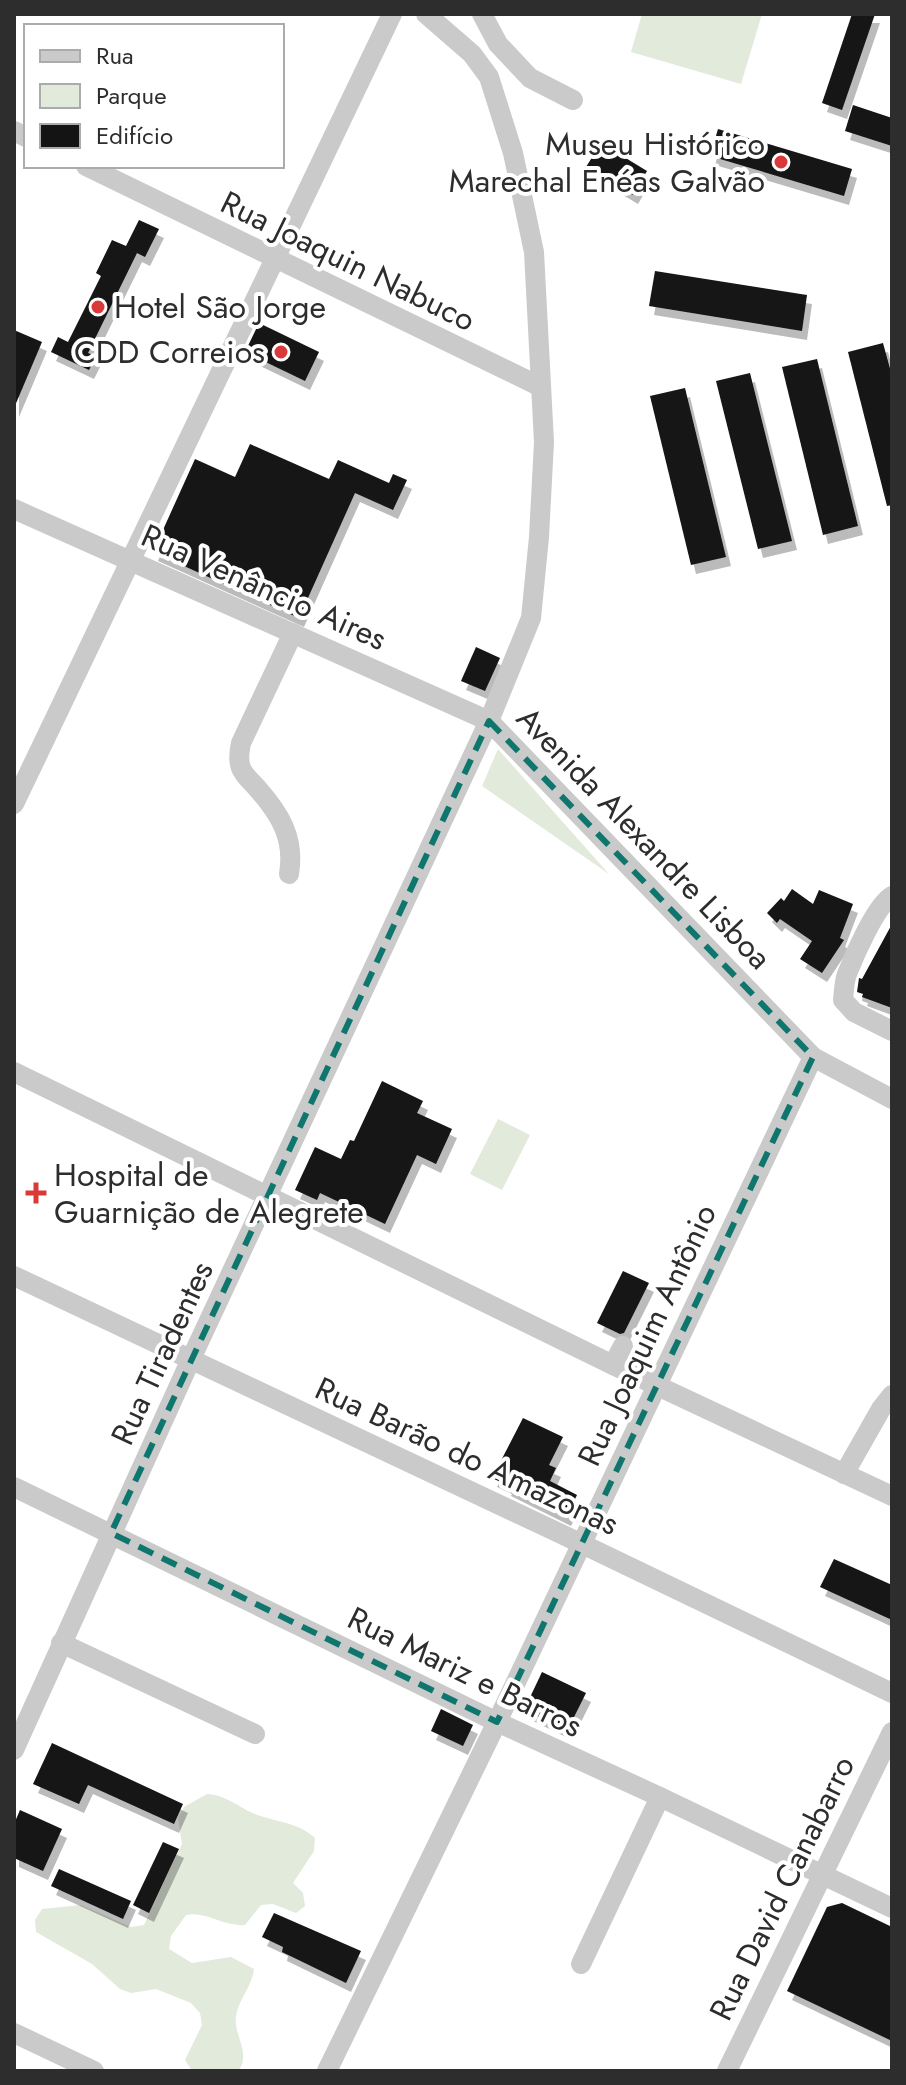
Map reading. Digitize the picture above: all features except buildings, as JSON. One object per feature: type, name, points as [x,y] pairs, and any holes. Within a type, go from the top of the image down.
[{"type":"street","points":[[14,804],[392,14]]},
{"type":"street","name":"Avenida Alexandre Lisboa","points":[[426,14],[472,54],[489,77],[513,153],[534,252],[544,442],[539,537],[531,618],[489,721],[813,1057],[892,1099]]},
{"type":"street","points":[[482,14],[498,44],[530,78],[573,100]]},
{"type":"street","name":"Rua Joaquin Nabuco","points":[[90,168],[541,387]]},
{"type":"street","name":"Rua Venâncio Aires","points":[[14,509],[489,721]]},
{"type":"street","points":[[289,874],[292,857],[286,827],[242,771],[239,757],[241,743],[293,633]]},
{"type":"street","name":"Rua Tiradentes","points":[[14,1750],[191,1359],[489,721]]},
{"type":"street","points":[[892,896],[885,900],[875,915],[845,977],[843,1000],[854,1012],[892,1031]]},
{"type":"street","name":"Rua Joaquim Antônio","points":[[327,2071],[497,1722],[813,1057]]},
{"type":"street","points":[[14,1072],[656,1386],[892,1496]]},
{"type":"street","name":"Rua Barão do Amazonas","points":[[14,1276],[892,1693]]},
{"type":"street","points":[[613,1365],[623,1346]]},
{"type":"street","points":[[844,1474],[892,1395]]},
{"type":"street","name":"Rua Mariz e Barros","points":[[14,1487],[497,1722],[892,1908]]},
{"type":"street","points":[[61,1643],[255,1734]]},
{"type":"street","name":"Rua David Canabarro","points":[[727,2071],[892,1732]]},
{"type":"street","points":[[581,1964],[660,1797]]},
{"type":"street","points":[[14,2033],[94,2071]]},
{"type":"highlighted area","points":[[489,721],[813,1057],[497,1722],[111,1533]]},
{"type":"green space","points":[[642,14],[762,14],[741,84],[631,52]]},
{"type":"green space","points":[[498,749],[609,874],[482,786]]},
{"type":"green space","points":[[498,1119],[530,1135],[502,1190],[470,1174]]},
{"type":"green space","points":[[207,1794],[226,1799],[255,1814],[294,1825],[315,1838],[314,1851],[293,1883],[303,1893],[305,1906],[296,1913],[273,1904],[261,1905],[245,1925],[201,1915],[186,1915],[171,1936],[169,1949],[192,1963],[231,1957],[254,1969],[236,2016],[243,2051],[238,2071],[192,2071],[185,2060],[202,2025],[200,2013],[191,2003],[156,1989],[131,1993],[120,1989],[92,1964],[36,1932],[35,1920],[42,1909],[81,1905],[131,1927],[144,1925],[182,1844],[178,1818],[184,1807]]},
{"type":"place","name":"Museu Histórico Marechal Enéas Galvão","points":[[781,162]]},
{"type":"place","name":"Hotel São Jorge","points":[[98,307]]},
{"type":"place","name":"CDD Correios","points":[[281,352]]},
{"type":"place","name":"Hospital de Guarnição de Alegrete","points":[[36,1193]]}]
